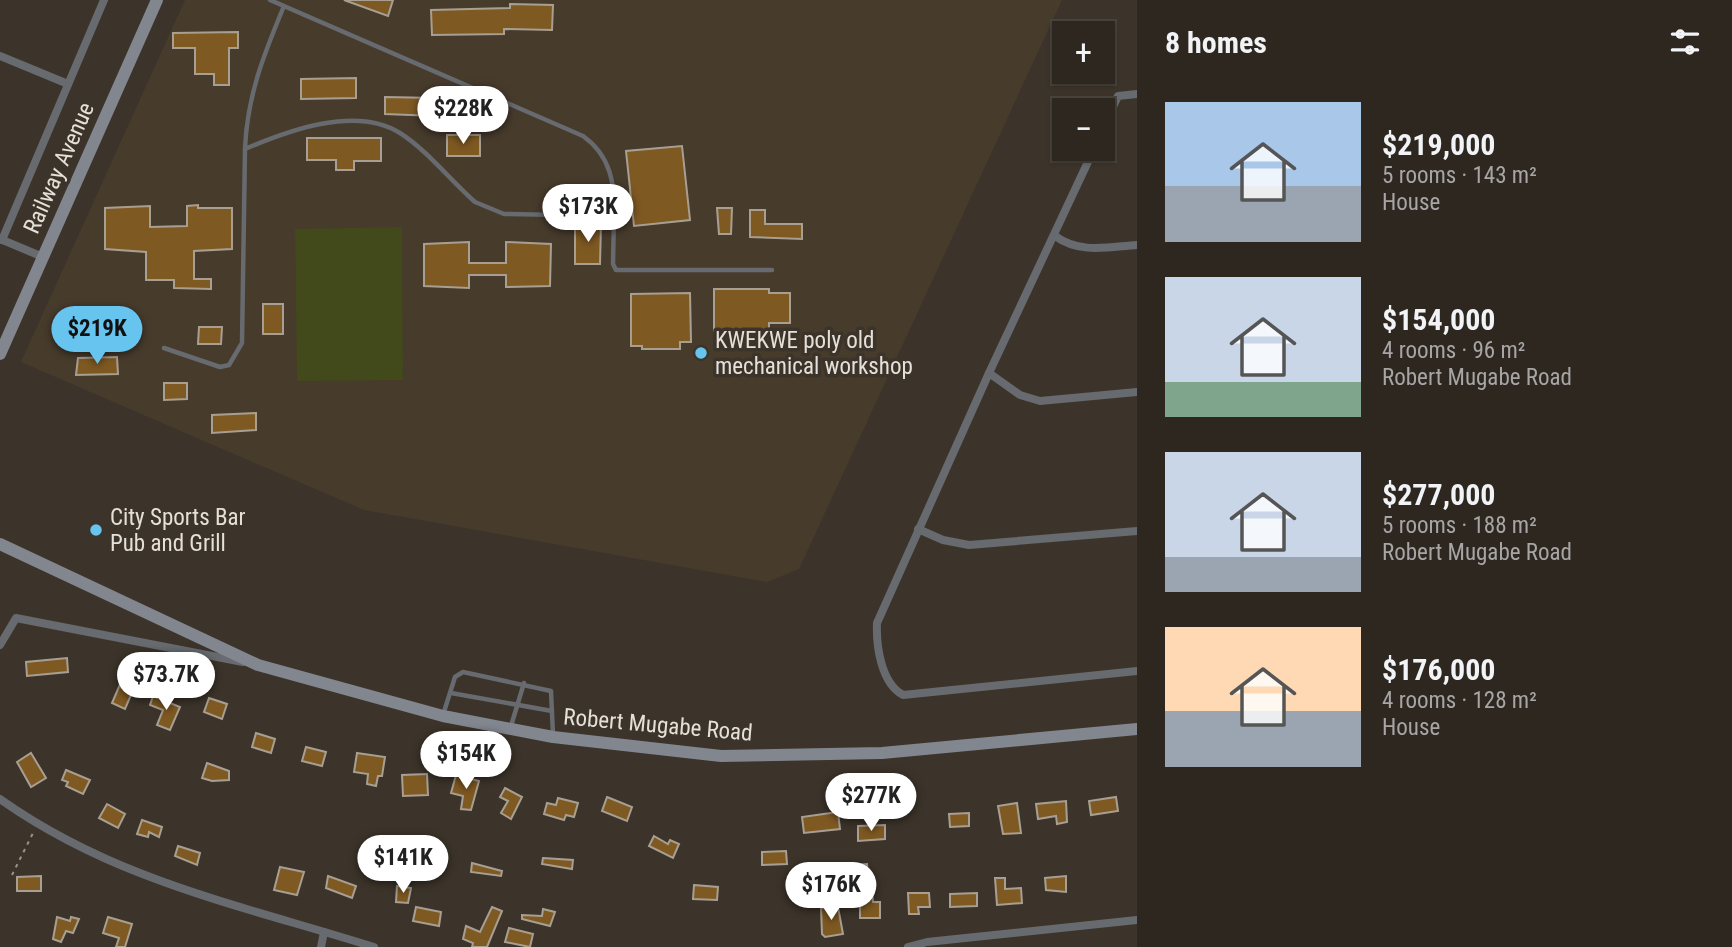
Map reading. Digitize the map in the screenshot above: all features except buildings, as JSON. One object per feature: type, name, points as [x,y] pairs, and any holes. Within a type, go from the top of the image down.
[{"type":"main road","name":"Railway Avenue","points":[[0,354],[157,0]]},
{"type":"main road","name":"Robert Mugabe Road","points":[[0,544],[258,665],[443,716],[553,737],[721,756],[882,753],[1137,729]]},
{"type":"street","points":[[43,257],[1,239],[104,0]]},
{"type":"street","points":[[0,57],[68,83]]},
{"type":"street","points":[[1115,103],[1118,96],[1137,94]]},
{"type":"street","points":[[1089,161],[918,529],[877,623],[876,639],[892,689],[903,695],[1137,671]]},
{"type":"street","points":[[1055,236],[1068,245],[1081,249],[1137,245]]},
{"type":"street","points":[[989,373],[1020,396],[1040,401],[1137,392]]},
{"type":"street","points":[[918,529],[943,540],[969,545],[1137,531]]},
{"type":"street","points":[[0,645],[16,618],[258,665]]},
{"type":"street","points":[[0,799],[38,824],[133,873],[220,902],[374,947]]},
{"type":"street","points":[[908,947],[928,942],[1137,920]]},
{"type":"street","points":[[321,947],[324,932]]},
{"type":"lane","points":[[270,0],[583,136],[594,144],[611,172],[615,189],[613,264],[616,270],[772,270]]},
{"type":"lane","points":[[164,348],[220,367],[229,365],[242,343],[247,114],[254,81],[284,6]]},
{"type":"lane","points":[[245,149],[297,127],[352,122],[380,125],[398,132],[475,202],[489,209],[505,214],[614,216]]},
{"type":"lane","points":[[443,716],[455,677],[463,672],[524,683],[551,691],[553,737]]},
{"type":"lane","points":[[510,729],[524,683]]},
{"type":"lane","points":[[451,693],[552,711]]},
{"type":"path","points":[[12,875],[38,824]]},
{"type":"shaded area","points":[[185,0],[1062,0],[799,569],[767,582],[364,510],[21,362]]},
{"type":"green space","points":[[402,227],[403,380],[297,381],[295,229]]},
{"type":"place","name":"KWEKWE poly old mechanical workshop","points":[[701,353]]},
{"type":"place","name":"City Sports Bar Pub and Grill","points":[[96,530]]}]
